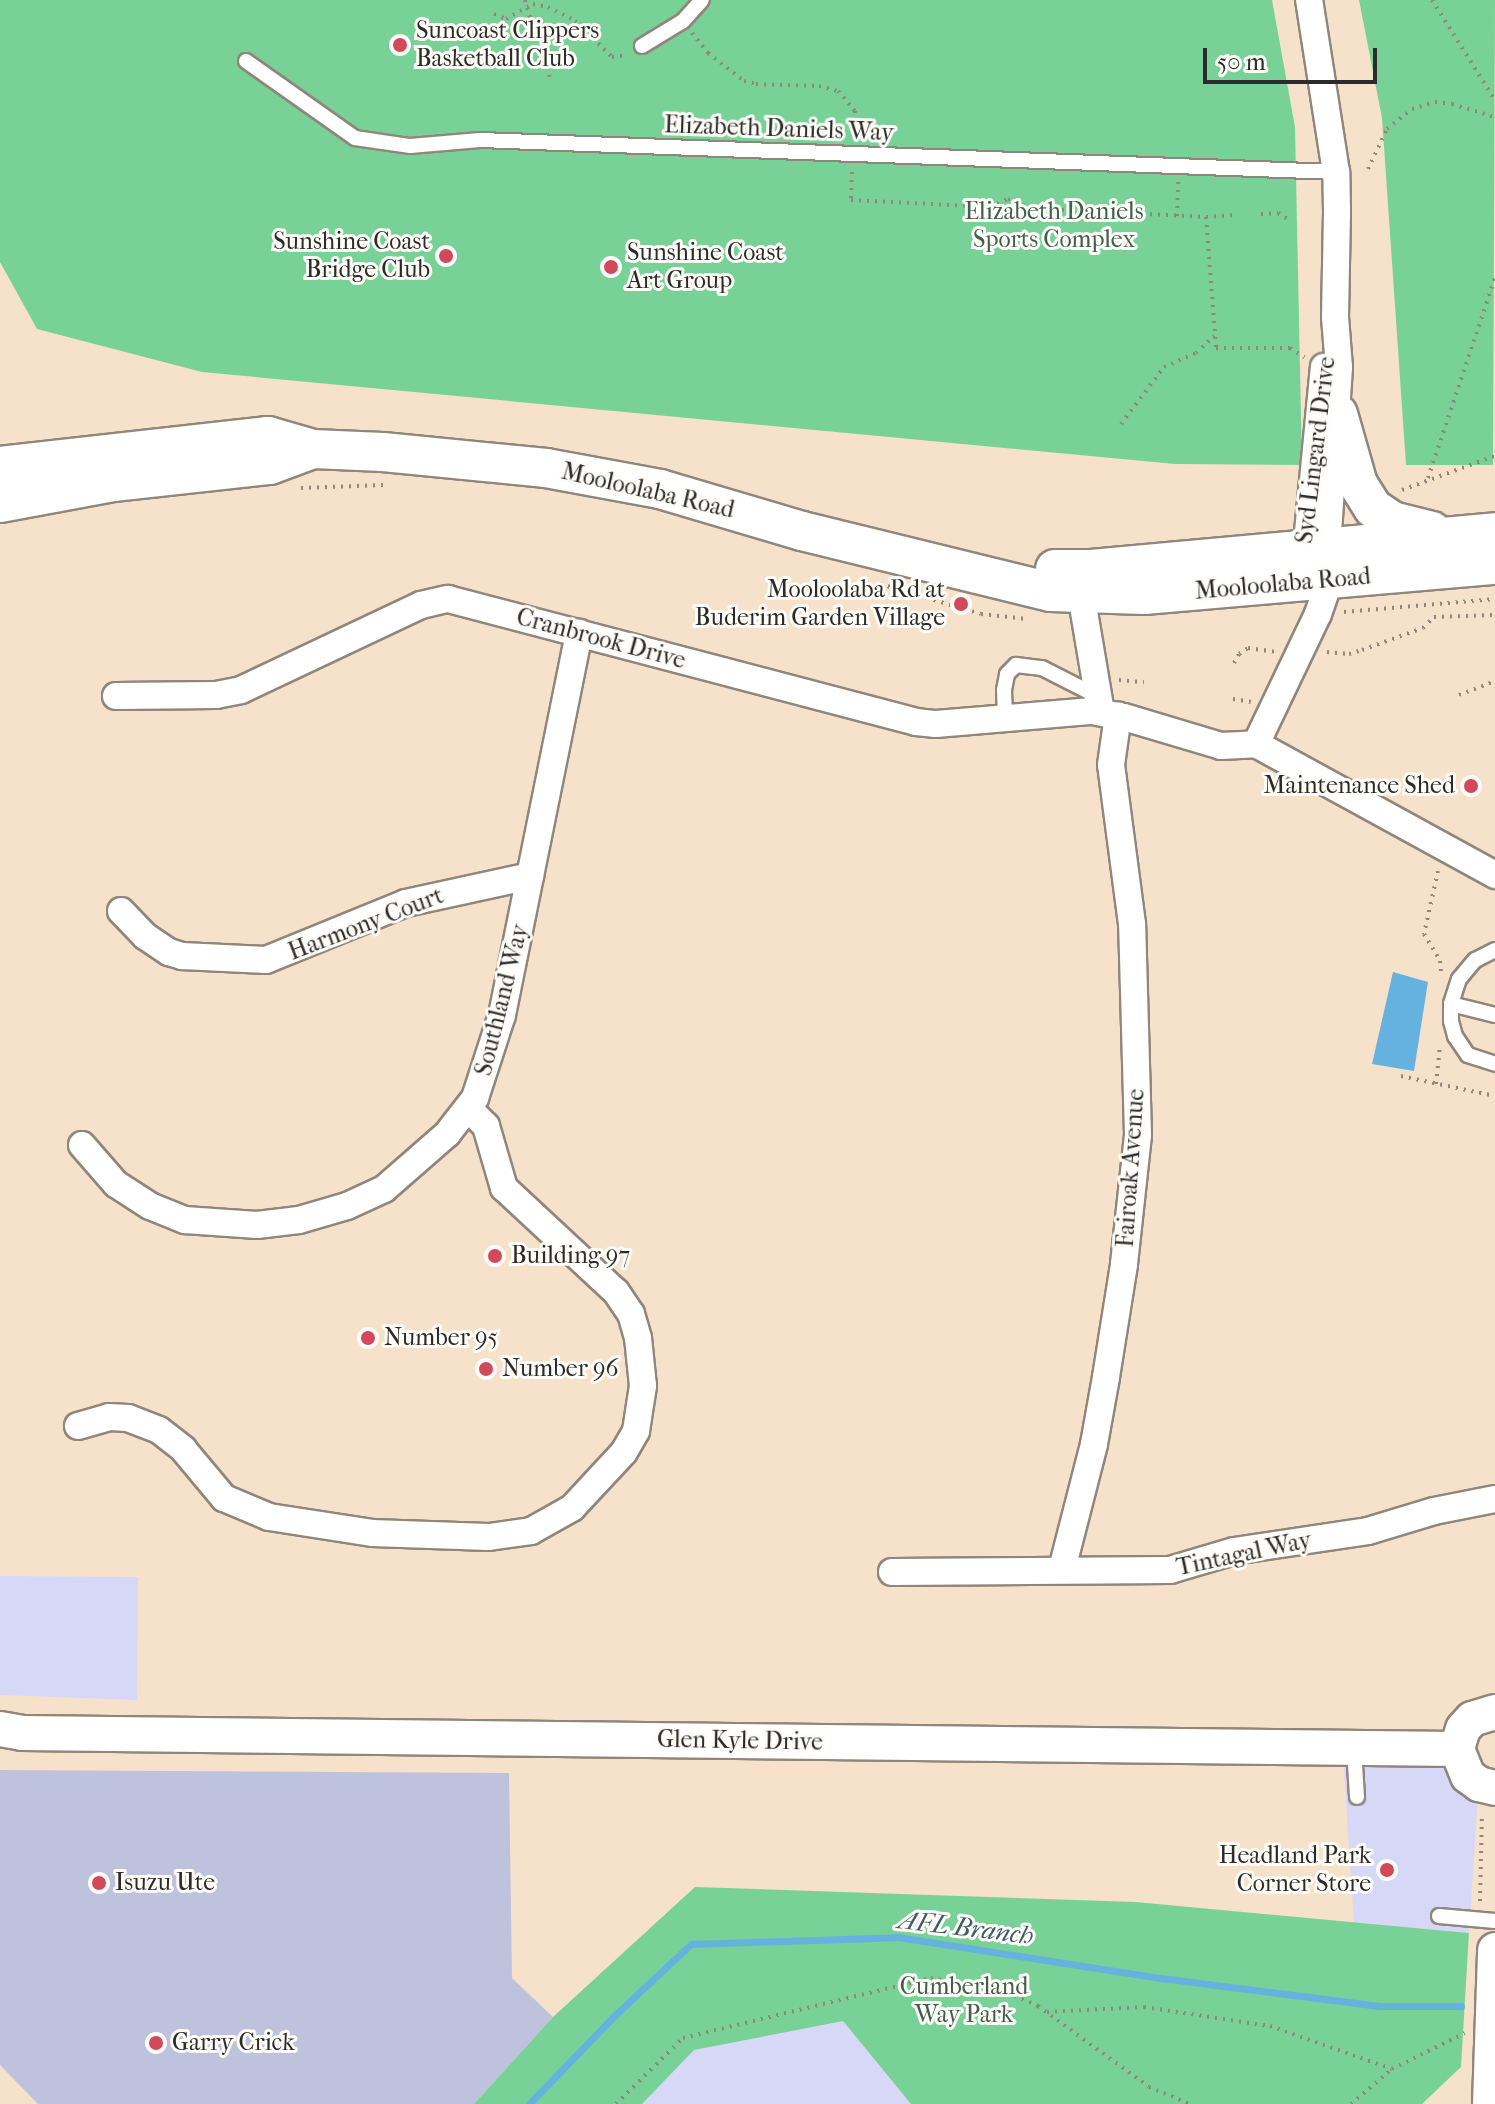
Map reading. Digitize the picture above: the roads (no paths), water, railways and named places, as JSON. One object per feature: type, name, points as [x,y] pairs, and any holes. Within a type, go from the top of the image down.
[{"type":"main road","points":[[1338,414],[1358,484],[1373,508],[1392,521],[1414,529],[1489,543]]},
{"type":"main road","name":"Mooloolaba Road","points":[[2,496],[268,436],[313,449],[546,468],[646,486],[802,531],[1029,589],[1081,594],[1144,595],[1320,581],[1489,543]]},
{"type":"main road","name":"Mooloolaba Road","points":[[976,574],[1091,569],[1320,581]]},
{"type":"street","name":"Syd Lingard Drive","points":[[1309,0],[1336,172],[1338,414],[1320,581]]},
{"type":"street","name":"Syd Lingard Drive","points":[[1320,581],[1324,364],[1335,317]]},
{"type":"street","points":[[1256,744],[1320,581]]},
{"type":"street","name":"Fairoak Avenue","points":[[1062,1569],[1094,1444],[1106,1377],[1124,1264],[1138,1135],[1132,924],[1106,708],[1081,594]]},
{"type":"street","name":"Cranbrook Drive","points":[[116,696],[216,695],[241,690],[439,599],[916,722],[936,724],[1106,708]]},
{"type":"street","name":"Southland Way","points":[[82,1145],[116,1184],[150,1206],[185,1220],[257,1225],[311,1217],[347,1206],[384,1189],[418,1163],[469,1109],[481,1085],[502,1015],[579,633]]},
{"type":"street","points":[[1106,708],[1221,746],[1256,744],[1450,847],[1495,875]]},
{"type":"street","name":"Harmony Court","points":[[121,911],[145,936],[169,952],[182,956],[266,960],[286,955],[406,903],[530,876]]},
{"type":"street","points":[[78,1426],[109,1417],[128,1418],[159,1430],[183,1449],[224,1498],[269,1517],[372,1533],[489,1537],[531,1531],[572,1508],[624,1452],[636,1431],[643,1386],[638,1338],[631,1314],[616,1292],[504,1188],[486,1126],[469,1109]]},
{"type":"street","name":"Tintagal Way","points":[[892,1572],[1184,1568],[1234,1551],[1368,1531],[1434,1511],[1495,1499]]},
{"type":"street","points":[[1489,1794],[1468,1776],[1457,1749],[1463,1729],[1472,1719],[1495,1712]]},
{"type":"street","name":"Glen Kyle Drive","points":[[7,1733],[1457,1749]]},
{"type":"street","points":[[1490,2104],[1475,2028],[1495,1950]]},
{"type":"lane","points":[[638,49],[683,21],[702,0]]},
{"type":"lane","name":"Elizabeth Daniels Way","points":[[246,61],[355,138],[410,146],[480,140],[1336,172]]},
{"type":"lane","points":[[1005,718],[1007,674],[1016,665],[1042,668],[1106,708]]},
{"type":"lane","points":[[1495,950],[1464,970],[1451,1004],[1451,1021],[1464,1050],[1495,1064]]},
{"type":"lane","points":[[1451,1004],[1495,1015]]},
{"type":"lane","points":[[1354,1748],[1357,1797]]},
{"type":"lane","points":[[1439,1916],[1495,1921]]},
{"type":"water","points":[[1393,972],[1428,982],[1414,1071],[1372,1064]]},
{"type":"waterway","name":"AFL Branch","points":[[529,2104],[614,2016],[691,1944],[898,1937],[1161,1978],[1379,2006],[1461,2006]]},
{"type":"place","name":"Suncoast Clippers Basketball Club","points":[[400,45]]},
{"type":"place","name":"Sunshine Coast Bridge Club","points":[[446,256]]},
{"type":"place","name":"Sunshine Coast Art Group","points":[[611,267]]},
{"type":"place","name":"Mooloolaba Rd at Buderim Garden Village","points":[[961,604]]},
{"type":"place","name":"Maintenance Shed","points":[[1471,786]]},
{"type":"place","name":"Building 97","points":[[495,1256]]},
{"type":"place","name":"Number 95","points":[[368,1338]]},
{"type":"place","name":"Number 96","points":[[486,1369]]},
{"type":"place","name":"Headland Park Corner Store","points":[[1387,1870]]},
{"type":"place","name":"Isuzu Ute","points":[[99,1883]]},
{"type":"place","name":"Garry Crick","points":[[156,2043]]},
{"type":"park label","name":"Elizabeth Daniels Sports Complex","points":[[1054,226]]},
{"type":"park label","name":"Cumberland Way Park","points":[[964,2001]]}]
